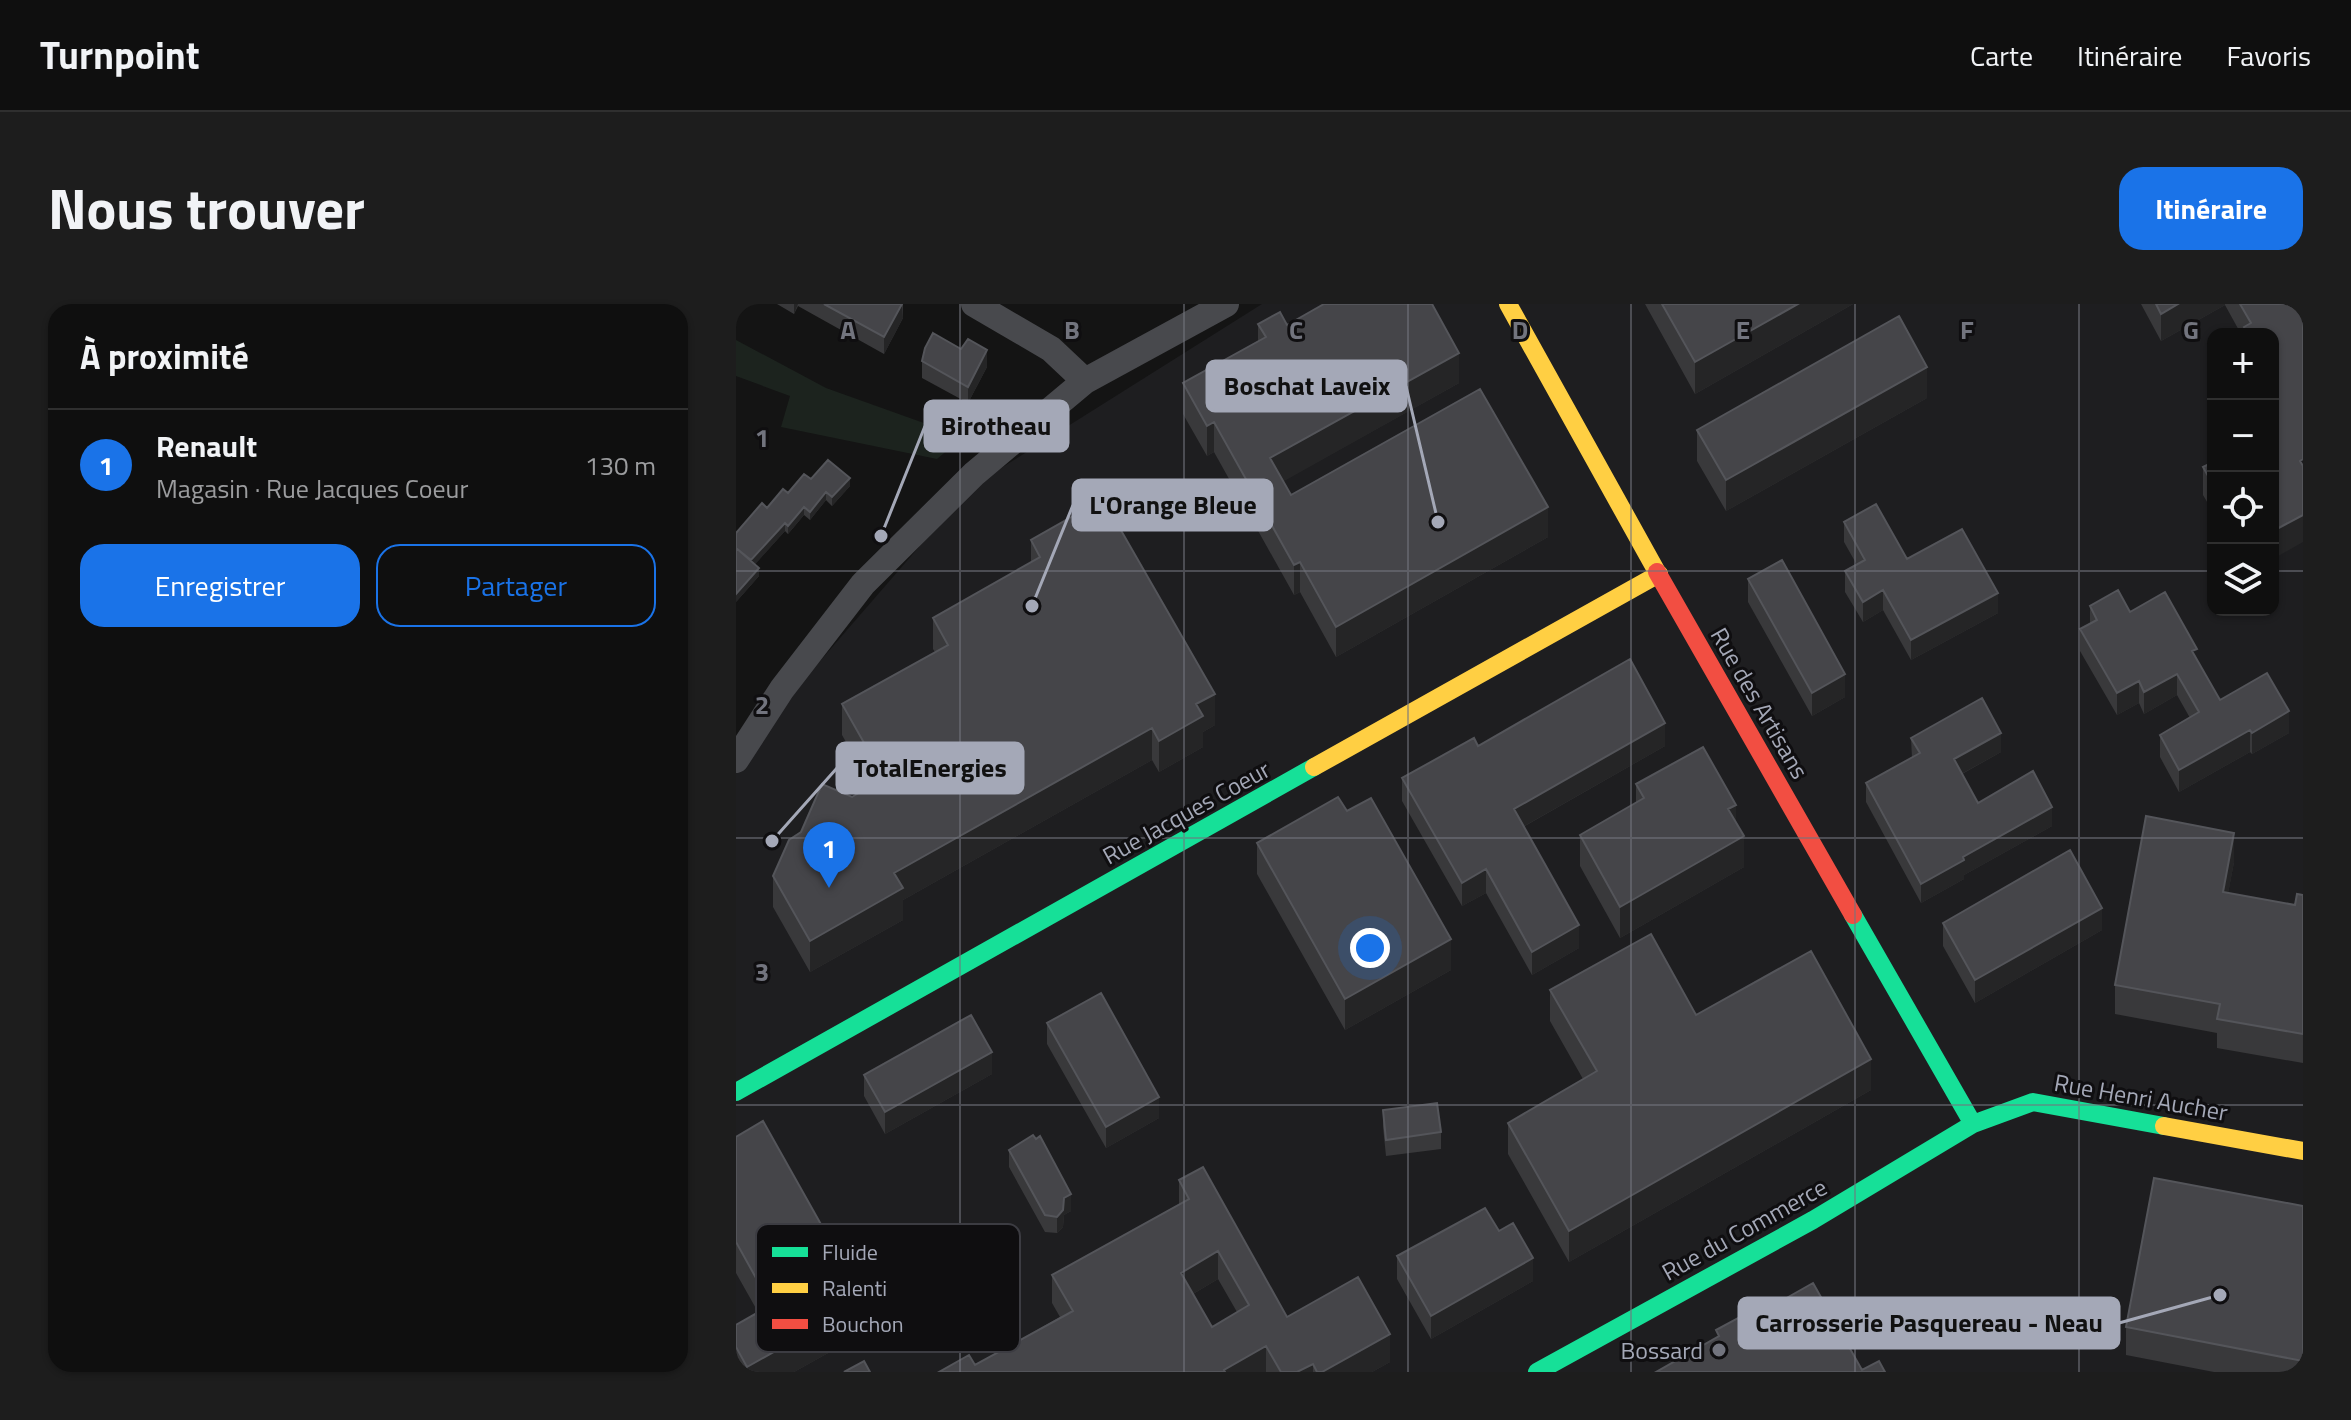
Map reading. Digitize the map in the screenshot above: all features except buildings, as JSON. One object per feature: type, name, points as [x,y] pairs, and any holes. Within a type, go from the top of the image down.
[{"type":"street","points":[[974,304],[1051,349],[1085,381]]},
{"type":"street","points":[[736,760],[782,689],[863,584],[974,474],[1085,381],[1226,304]]},
{"type":"street","name":"Rue des Artisans","points":[[1508,304],[1973,1124]]},
{"type":"street","name":"Rue Jacques Coeur","points":[[736,1092],[1659,574]]},
{"type":"street","name":"Rue Henri Aucher","points":[[1973,1124],[2033,1102],[2303,1151]]},
{"type":"street","name":"Rue du Commerce","points":[[1537,1372],[1813,1220],[1973,1124]]},
{"type":"shaded area","points":[[1262,304],[2303,304],[2303,1372],[736,1372],[736,758],[971,487]]},
{"type":"shaded area","points":[[736,340],[826,388],[963,437],[937,459],[781,427],[790,396],[736,376]]},
{"type":"traffic: fast","points":[[736,1092],[1314,767]]},
{"type":"traffic: fast","points":[[1853,915],[1973,1124]]},
{"type":"traffic: fast","points":[[1537,1372],[1813,1220],[1973,1124],[2033,1102],[2164,1126]]},
{"type":"traffic: slow","points":[[1508,304],[1657,572]]},
{"type":"traffic: slow","points":[[1314,767],[1659,574]]},
{"type":"traffic: slow","points":[[2164,1126],[2303,1151]]},
{"type":"traffic: jam","points":[[1657,572],[1853,915]]},
{"type":"place","name":"Boschat Laveix","points":[[1438,522]]},
{"type":"place","name":"Birotheau","points":[[881,536]]},
{"type":"place","name":"L'Orange Bleue","points":[[1032,606]]},
{"type":"place","name":"TotalEnergies","points":[[772,841]]},
{"type":"place","name":"Renault","points":[[829,888]]},
{"type":"place","name":"Carrosserie Pasquereau - Neau","points":[[2220,1295]]},
{"type":"place","name":"Bossard","points":[[1719,1350]]}]
